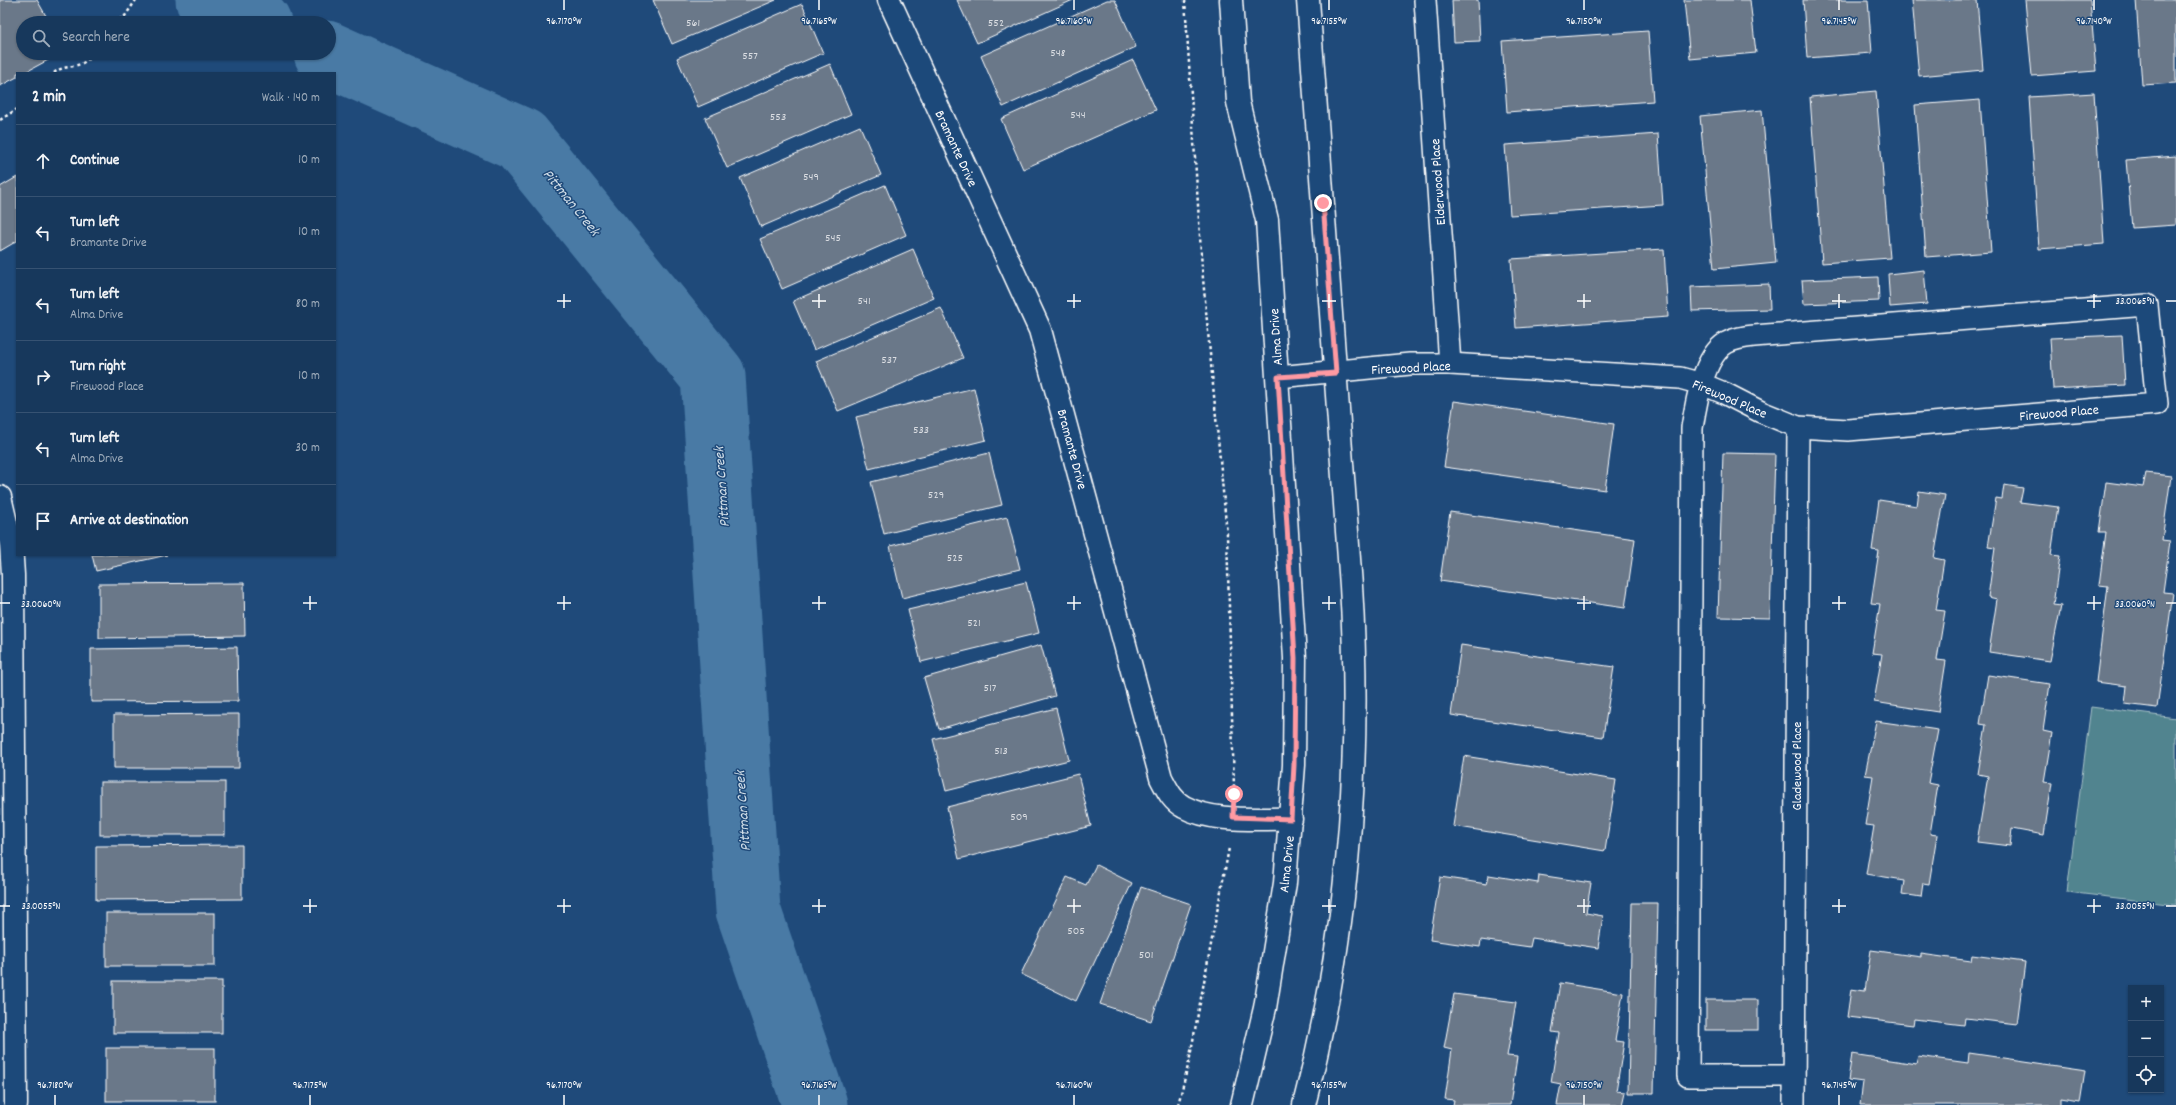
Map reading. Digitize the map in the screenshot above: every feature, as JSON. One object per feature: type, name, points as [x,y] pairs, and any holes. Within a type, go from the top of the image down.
[{"type":"main road","name":"Bramante Drive","points":[[889,0],[1040,330],[1161,778],[1170,795],[1183,806],[1200,813],[1233,817],[1291,819]]},
{"type":"main road","name":"Alma Drive","points":[[1231,0],[1238,102],[1267,220],[1295,658],[1294,758],[1291,819],[1285,883],[1265,1008],[1242,1105]]},
{"type":"main road","points":[[1304,1105],[1318,1051],[1336,957],[1353,799],[1356,745],[1354,639],[1308,0]]},
{"type":"main road","points":[[0,497],[11,544],[7,575],[7,766],[16,1105]]},
{"type":"lane","name":"Elderwood Place","points":[[1425,0],[1450,364]]},
{"type":"lane","name":"Firewood Place","points":[[1278,377],[1336,373],[1410,364],[1450,364],[1680,378],[1702,384],[1761,412],[1798,426],[1848,430],[2157,404],[2147,305],[1738,338],[1717,350],[1710,361],[1702,384]]},
{"type":"lane","points":[[1702,384],[1695,410],[1692,439],[1688,1076],[1794,1076]]},
{"type":"lane","name":"Gladewood Place","points":[[1794,1105],[1798,426]]},
{"type":"path","points":[[125,16],[136,0]]},
{"type":"path","points":[[1178,1105],[1192,1046],[1228,862],[1233,817],[1227,534],[1202,268],[1185,0]]},
{"type":"path","points":[[55,72],[58,70],[74,67],[87,60]]},
{"type":"path","points":[[0,120],[16,110]]},
{"type":"green space","points":[[2091,707],[2176,718],[2176,905],[2067,892]]},
{"type":"building","points":[[0,0],[37,0],[46,16],[16,16],[16,60],[48,60],[26,72],[16,72],[16,78],[0,86]]},
{"type":"building","points":[[653,0],[776,0],[672,44]]},
{"type":"building","points":[[957,0],[1073,0],[977,43]]},
{"type":"building","points":[[1107,0],[1115,0],[1136,47],[1003,107],[981,56]]},
{"type":"building","points":[[1452,0],[1478,0],[1480,41],[1454,42]]},
{"type":"building","points":[[1684,0],[1750,0],[1756,53],[1690,59]]},
{"type":"building","points":[[1803,0],[1868,0],[1872,53],[1807,58]]},
{"type":"building","points":[[1912,0],[1977,0],[1983,70],[1919,76]]},
{"type":"building","points":[[2025,0],[2090,0],[2096,71],[2032,76]]},
{"type":"building","points":[[2136,0],[2176,0],[2176,83],[2142,85]]},
{"type":"building","points":[[802,4],[823,53],[698,107],[677,58]]},
{"type":"building","points":[[1648,31],[1653,101],[1507,112],[1502,41]]},
{"type":"building","points":[[1133,60],[1156,110],[1023,169],[1001,119]]},
{"type":"building","points":[[830,64],[851,114],[727,168],[705,118]]},
{"type":"building","points":[[1876,91],[1890,258],[1822,263],[1810,97]]},
{"type":"building","points":[[2094,93],[2104,244],[2039,249],[2029,97]]},
{"type":"building","points":[[1980,100],[1991,252],[1926,257],[1915,105]]},
{"type":"building","points":[[1762,110],[1776,263],[1714,269],[1700,116]]},
{"type":"building","points":[[860,126],[881,175],[761,227],[740,178]]},
{"type":"building","points":[[1658,134],[1663,205],[1510,215],[1505,145]]},
{"type":"building","points":[[2176,156],[2176,225],[2132,228],[2126,160]]},
{"type":"building","points":[[16,178],[16,242],[0,251],[0,187]]},
{"type":"building","points":[[885,185],[906,235],[782,289],[760,239]]},
{"type":"building","points":[[913,249],[934,298],[814,350],[793,301]]},
{"type":"building","points":[[1664,249],[1668,317],[1516,328],[1511,259]]},
{"type":"building","points":[[1924,270],[1927,304],[1890,307],[1888,274]]},
{"type":"building","points":[[1878,277],[1879,301],[1804,304],[1802,280]]},
{"type":"building","points":[[1769,284],[1770,309],[1692,311],[1691,287]]},
{"type":"building","points":[[941,308],[963,358],[838,411],[816,361]]},
{"type":"building","points":[[2122,335],[2125,385],[2053,389],[2050,338]]},
{"type":"building","points":[[974,388],[986,440],[869,469],[856,417]]},
{"type":"building","points":[[1454,401],[1614,424],[1605,490],[1444,467]]},
{"type":"building","points":[[989,453],[1002,505],[884,534],[871,482]]},
{"type":"building","points":[[1723,453],[1775,454],[1770,618],[1718,617]]},
{"type":"building","points":[[2146,473],[2171,476],[2162,540],[2170,541],[2163,592],[2173,593],[2157,708],[2125,704],[2127,686],[2096,682],[2108,586],[2099,585],[2106,532],[2099,532],[2106,482],[2143,487]]},
{"type":"building","points":[[2004,485],[2023,488],[2020,502],[2058,507],[2051,555],[2060,556],[2053,605],[2061,606],[2050,661],[1989,652],[1997,599],[1988,597],[1995,548],[1988,547],[1996,498],[2002,499]]},
{"type":"building","points":[[1919,491],[1945,495],[1934,558],[1944,560],[1936,610],[1945,611],[1937,660],[1946,661],[1938,712],[1874,702],[1882,654],[1872,653],[1880,604],[1871,603],[1879,551],[1872,550],[1879,500],[1917,506]]},
{"type":"building","points":[[1450,512],[1635,539],[1625,608],[1440,581]]},
{"type":"building","points":[[1007,517],[1020,569],[902,598],[890,546]]},
{"type":"building","points":[[92,556],[163,556],[96,571]]},
{"type":"building","points":[[1026,582],[1039,633],[921,662],[908,610]]},
{"type":"building","points":[[244,583],[245,636],[99,638],[99,584]]},
{"type":"building","points":[[1041,645],[1055,696],[939,729],[924,678]]},
{"type":"building","points":[[1461,645],[1614,667],[1603,737],[1451,715]]},
{"type":"building","points":[[237,647],[238,701],[91,702],[91,649]]},
{"type":"building","points":[[1988,675],[2050,684],[2043,731],[2052,733],[2044,782],[2052,783],[2044,835],[2012,829],[2010,846],[1977,842],[1988,776],[1978,774],[1986,725],[1980,724]]},
{"type":"building","points":[[1056,708],[1069,760],[946,791],[933,739]]},
{"type":"building","points":[[239,714],[239,768],[114,768],[114,715]]},
{"type":"building","points":[[1876,721],[1938,730],[1928,783],[1938,785],[1930,834],[1937,835],[1929,884],[1923,883],[1921,897],[1902,894],[1904,880],[1866,874],[1874,826],[1865,825],[1873,776],[1865,775]]},
{"type":"building","points":[[1464,756],[1616,780],[1605,851],[1453,826]]},
{"type":"building","points":[[1078,774],[1091,826],[959,859],[947,807]]},
{"type":"building","points":[[100,782],[225,782],[225,835],[100,835]]},
{"type":"building","points":[[242,845],[242,899],[96,900],[96,846]]},
{"type":"building","points":[[1096,865],[1132,883],[1076,1001],[1021,974],[1067,877],[1086,885]]},
{"type":"building","points":[[1489,875],[1538,883],[1539,875],[1591,883],[1586,913],[1603,916],[1598,948],[1532,938],[1530,947],[1481,940],[1480,947],[1430,940],[1440,877],[1487,884]]},
{"type":"building","points":[[1141,887],[1191,904],[1151,1021],[1100,1004]]},
{"type":"building","points":[[1632,903],[1658,903],[1654,1093],[1628,1093]]},
{"type":"building","points":[[106,913],[215,913],[215,966],[106,966]]},
{"type":"building","points":[[1871,950],[1921,957],[1921,954],[1971,961],[1972,955],[2025,962],[2017,1024],[1965,1018],[1964,1025],[1914,1019],[1913,1025],[1847,1017],[1851,989],[1865,991]]},
{"type":"building","points":[[113,981],[222,981],[222,1033],[113,1033]]},
{"type":"building","points":[[1560,983],[1623,993],[1615,1041],[1624,1042],[1616,1091],[1625,1092],[1622,1105],[1557,1105],[1561,1084],[1551,1082],[1559,1033],[1552,1032]]},
{"type":"building","points":[[1454,994],[1516,1002],[1507,1056],[1517,1057],[1510,1105],[1453,1105],[1454,1100],[1445,1099],[1452,1050],[1444,1048]]},
{"type":"building","points":[[1706,1000],[1758,1000],[1758,1030],[1706,1030]]},
{"type":"building","points":[[106,1048],[215,1048],[215,1101],[106,1101]]},
{"type":"building","points":[[1969,1053],[2085,1070],[2080,1102],[2062,1099],[2062,1105],[1860,1105],[1863,1082],[1848,1080],[1852,1054],[1916,1064],[1918,1056],[1968,1063]]},
{"type":"waterway","name":"Pittman Creek","points":[[208,0],[243,16]]},
{"type":"waterway","name":"Pittman Creek","points":[[336,57],[521,140],[713,376],[748,910],[815,1105]]},
{"type":"route","points":[[1234,794],[1233,817],[1291,819],[1294,765],[1295,658],[1278,377],[1336,373],[1323,203]]}]
